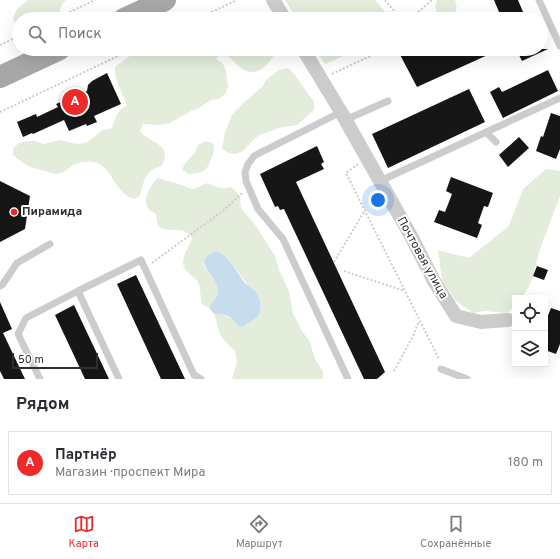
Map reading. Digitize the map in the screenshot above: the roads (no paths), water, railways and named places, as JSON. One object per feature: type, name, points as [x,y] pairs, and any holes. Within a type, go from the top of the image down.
[{"type":"main road","points":[[139,12],[165,0]]},
{"type":"main road","points":[[0,77],[45,56]]},
{"type":"street","points":[[273,0],[281,12]]},
{"type":"street","name":"Почтовая улица","points":[[307,56],[411,236],[434,281],[456,316],[481,322],[508,320]]},
{"type":"lane","points":[[539,0],[544,12]]},
{"type":"lane","points":[[548,20],[560,46]]},
{"type":"lane","points":[[380,181],[560,98]]},
{"type":"lane","points":[[348,379],[283,239],[258,209],[246,181],[246,172],[248,164],[254,156],[343,116],[388,101]]},
{"type":"lane","points":[[486,132],[496,142]]},
{"type":"lane","points":[[0,286],[3,284],[17,263],[50,244]]},
{"type":"lane","points":[[40,379],[18,334],[26,318],[141,260],[194,375],[201,379]]},
{"type":"lane","points":[[78,291],[119,379]]},
{"type":"lane","points":[[440,370],[467,379]]},
{"type":"water","points":[[216,251],[228,260],[245,283],[257,294],[259,299],[261,309],[258,317],[243,327],[240,327],[230,317],[214,313],[210,309],[210,305],[217,297],[218,289],[204,262],[207,256]]},
{"type":"place","name":"Партнёр","points":[[75,102]]},
{"type":"place","name":"Пирамида","points":[[14,212]]}]
